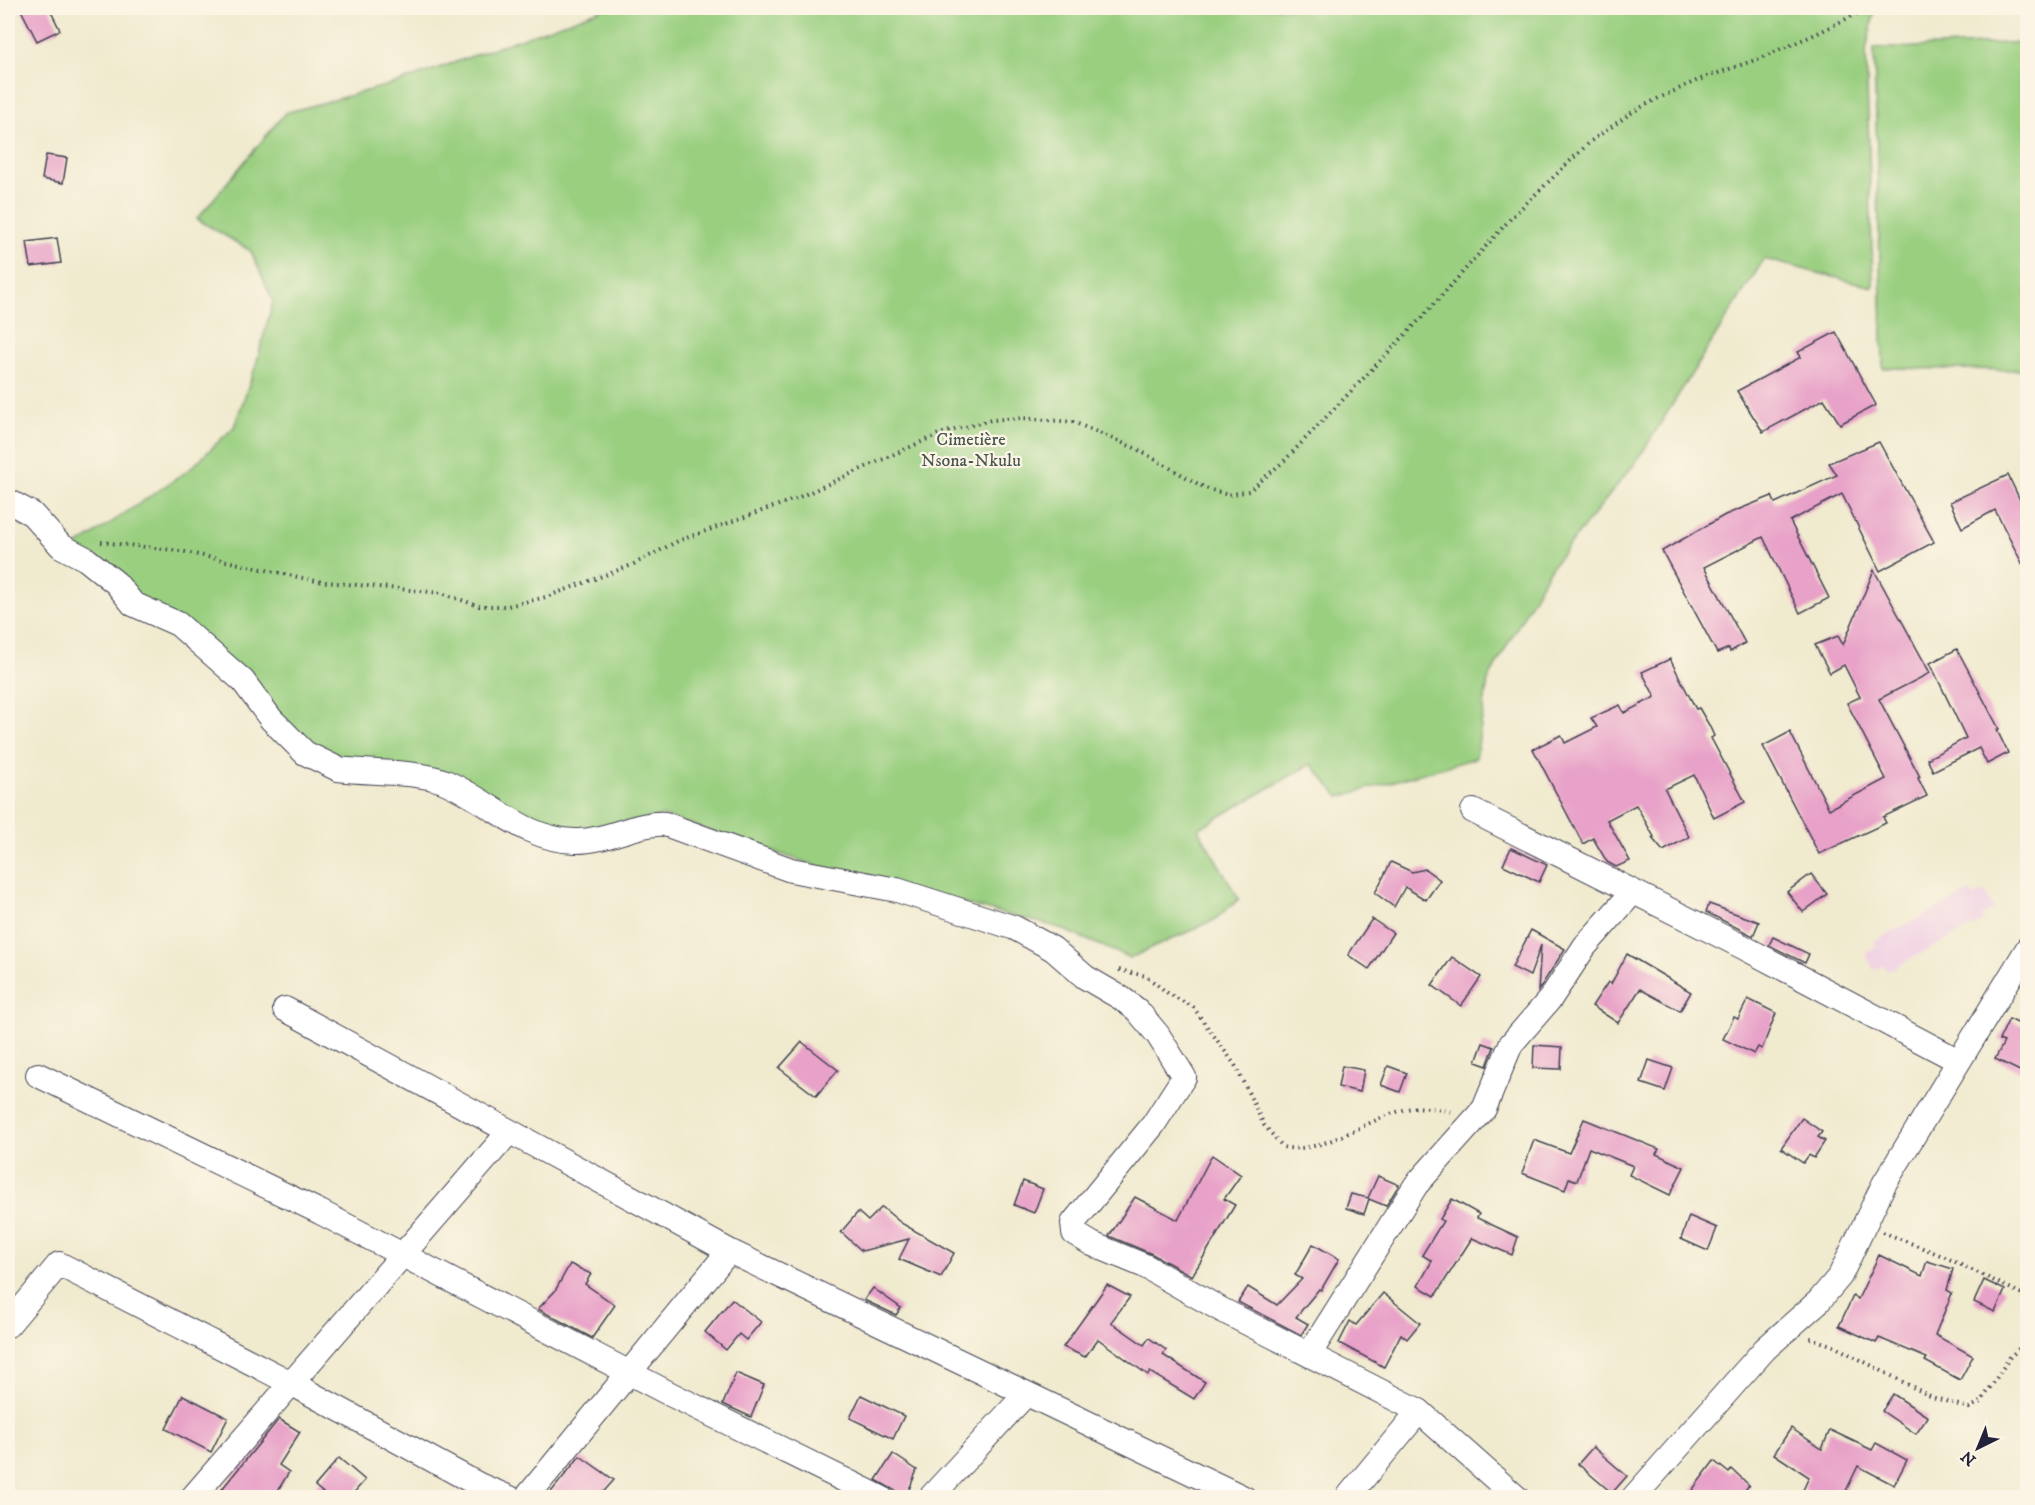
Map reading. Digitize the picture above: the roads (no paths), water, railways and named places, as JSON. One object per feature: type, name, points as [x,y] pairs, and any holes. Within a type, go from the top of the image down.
[{"type":"street","points":[[8,501],[32,514],[61,546],[78,555],[116,583],[133,604],[173,620],[210,654],[223,662],[259,699],[288,737],[305,753],[324,764],[345,770],[439,780],[458,788],[522,828],[574,841],[624,833],[653,824],[665,824],[791,870],[897,890],[982,917],[1015,928],[1053,949],[1085,977],[1137,1010],[1158,1035],[1184,1077],[1153,1125],[1073,1223],[1074,1233],[1092,1244],[1145,1266],[1220,1309],[1310,1353],[1419,1411],[1517,1497]]},
{"type":"street","points":[[1473,811],[1957,1060]]},
{"type":"street","points":[[1310,1353],[1416,1185],[1484,1109],[1511,1044],[1550,999],[1585,946],[1633,892]]},
{"type":"street","points":[[1633,1497],[1780,1334],[1819,1301],[1840,1276],[1884,1184],[1957,1060],[2028,948]]},
{"type":"street","points":[[285,1009],[729,1251],[1244,1497]]},
{"type":"street","points":[[38,1075],[402,1255],[629,1373],[881,1497]]},
{"type":"street","points":[[192,1497],[509,1132]]},
{"type":"street","points":[[526,1497],[729,1251]]},
{"type":"street","points":[[8,1324],[59,1264],[291,1383],[479,1485],[510,1497]]},
{"type":"street","points":[[930,1497],[1026,1394]]},
{"type":"street","points":[[1347,1497],[1419,1411]]},
{"type":"park label","name":"Cimetière Nsona-Nkulu","points":[[971,449]]}]
